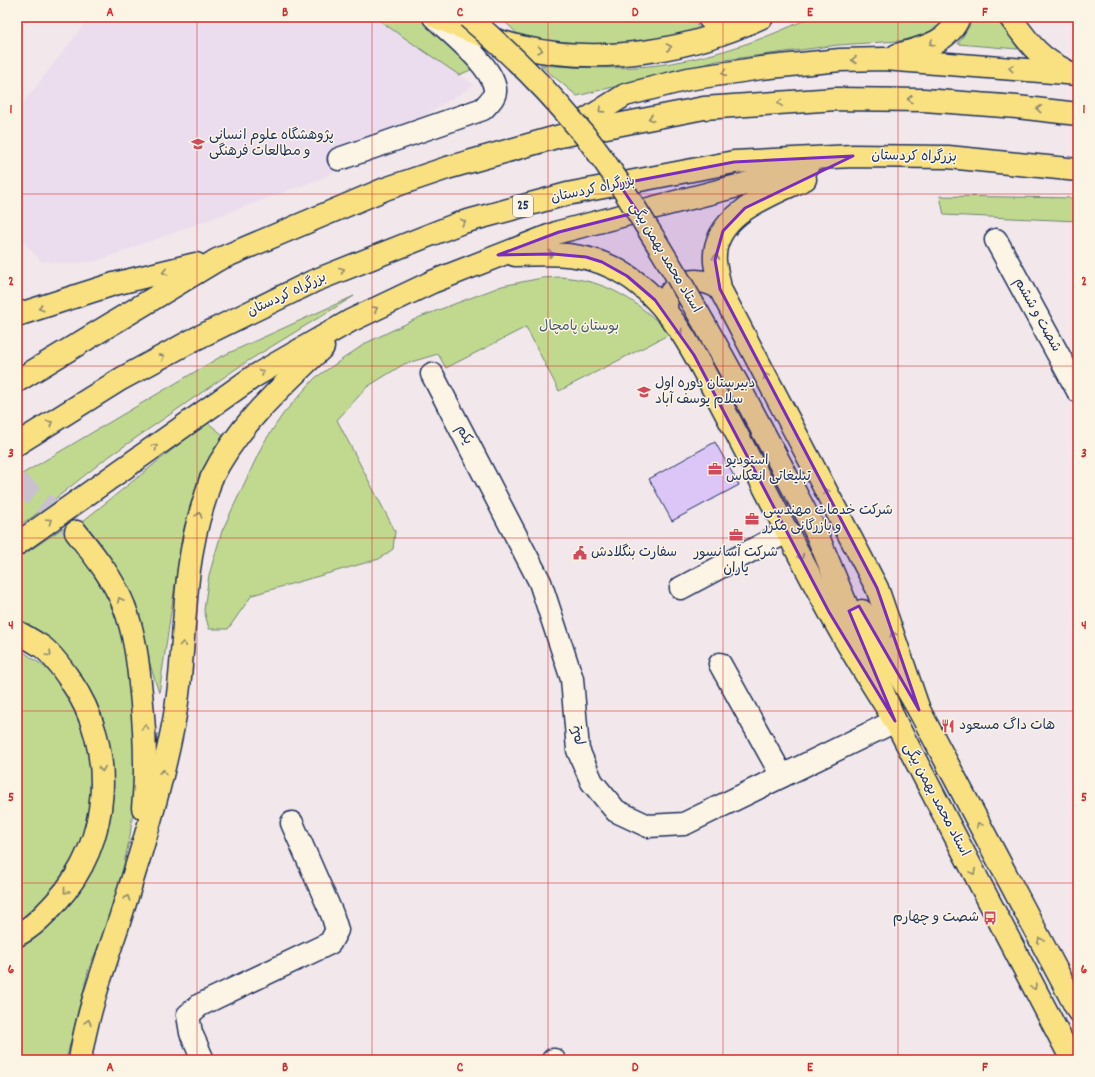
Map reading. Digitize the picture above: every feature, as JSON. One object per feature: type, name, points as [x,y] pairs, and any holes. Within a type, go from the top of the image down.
[{"type":"main road","points":[[435,17],[473,33],[526,48],[561,53],[592,55],[652,50],[688,43],[753,22]]},
{"type":"main road","name":"استاد محمد بهمن بیگی","points":[[468,17],[503,46],[578,126],[608,167],[641,218],[711,334],[816,532],[919,710],[1078,1011]]},
{"type":"main road","points":[[708,17],[717,27],[753,22]]},
{"type":"main road","points":[[884,59],[934,44],[952,30],[959,17]]},
{"type":"main road","points":[[1010,17],[1034,50],[1051,64],[1076,74]]},
{"type":"main road","points":[[560,136],[625,95],[688,79],[769,67],[840,60],[884,59],[1076,74]]},
{"type":"main road","points":[[17,381],[217,260],[385,189],[447,168],[560,136],[704,108],[836,99],[924,100],[1017,107],[1078,114]]},
{"type":"main road","points":[[17,544],[253,377],[350,321],[432,282],[559,232],[853,156]]},
{"type":"main road","points":[[853,156],[745,208],[731,220],[720,237],[715,260],[720,289],[877,588],[919,710]]},
{"type":"main road","name":"بزرگراه کردستان","points":[[17,444],[121,379],[191,341],[314,281],[460,223],[567,194],[734,162],[853,156],[948,156],[1078,170]]},
{"type":"main road","points":[[498,255],[570,254],[602,262],[627,276],[645,290],[666,312],[694,355],[788,531],[829,612],[895,721]]},
{"type":"main road","points":[[17,315],[114,284],[217,260]]},
{"type":"main road","points":[[666,312],[667,299],[676,287],[686,282],[700,280],[720,289]]},
{"type":"main road","points":[[80,1060],[83,1041],[98,985],[134,877],[158,793],[173,730],[180,675],[189,558],[195,528],[211,480],[235,437],[272,395],[350,321]]},
{"type":"main road","points":[[76,532],[103,567],[113,584],[130,624],[137,652],[146,751],[146,784],[134,877]]},
{"type":"main road","name":"استاد محمد بهمن بیگی","points":[[816,532],[895,721],[1072,1060]]},
{"type":"main road","points":[[17,632],[41,646],[61,666],[80,693],[91,719],[100,750],[103,780],[101,807],[95,835],[84,863],[68,889],[47,912],[17,935]]},
{"type":"street","points":[[339,159],[483,109],[493,99],[495,90],[492,78],[481,63],[435,17]]},
{"type":"street","name":"شصت و ششم","points":[[996,240],[1078,391]]},
{"type":"street","name":"یکم","points":[[432,374],[540,582],[572,679],[578,750],[592,782],[616,811],[648,826],[684,824],[895,721]]},
{"type":"street","points":[[681,588],[788,531]]},
{"type":"street","points":[[720,664],[782,776]]},
{"type":"street","points":[[203,1060],[191,1033],[188,1015],[200,1005],[330,943],[337,930],[332,914],[292,823]]},
{"type":"highlighted area","points":[[853,156],[745,208],[723,231],[715,260],[720,289],[877,588],[919,710],[859,606],[849,611],[895,721],[829,612],[694,355],[655,300],[627,276],[602,262],[586,257],[553,254],[498,255],[559,232],[638,212],[619,184],[734,162]]},
{"type":"shaded area","name":"پژوهشگاه علوم انسانی و مطالعات فرهنگی","points":[[90,17],[374,17],[474,85],[325,177],[96,261],[71,264],[41,261],[17,235],[17,111]]},
{"type":"green space","points":[[374,17],[422,17],[475,68],[459,75]]},
{"type":"green space","points":[[500,17],[691,17],[702,32],[607,49],[525,41]]},
{"type":"green space","points":[[811,17],[948,17],[939,27],[918,38],[898,41],[838,45],[717,61],[577,96],[540,65],[588,68],[625,68],[682,61],[748,43]]},
{"type":"green space","points":[[975,17],[998,17],[1018,49],[958,44]]},
{"type":"green space","points":[[940,196],[1078,198],[1078,221],[944,215]]},
{"type":"green space","name":"بوستان پامچال","points":[[560,277],[593,283],[621,294],[634,302],[670,334],[559,391],[526,327],[446,368],[438,354],[404,364],[367,387],[337,420],[395,531],[393,549],[379,559],[252,595],[228,629],[209,629],[204,610],[209,575],[222,531],[263,444],[283,414],[315,378],[366,343],[420,317],[502,286],[542,278]]},
{"type":"green space","points":[[354,296],[243,364],[104,460],[31,518],[17,526],[17,477],[220,357]]},
{"type":"green space","points":[[207,422],[223,435],[199,476],[183,531],[159,693],[144,645],[112,562],[99,541],[83,521]]},
{"type":"green space","points":[[63,528],[96,576],[110,601],[123,640],[138,744],[136,786],[130,836],[119,887],[107,925],[89,968],[66,1060],[17,1060],[17,950],[53,923],[82,889],[101,850],[112,808],[113,766],[104,724],[85,684],[55,649],[32,629],[17,619],[17,559]]},
{"type":"green space","points":[[17,647],[53,675],[66,692],[76,710],[84,730],[89,750],[92,772],[92,793],[90,814],[82,842],[63,873],[50,890],[17,922]]},
{"type":"building","points":[[715,442],[739,485],[672,521],[649,479]]},
{"type":"tunnel","points":[[17,482],[56,513],[76,532]]},
{"type":"place","name":"پژوهشگاه علوم انسانی و مطالعات فرهنگی","points":[[198,144]]},
{"type":"place","name":"دبیرستان دوره اول سلام یوسف آباد","points":[[644,392]]},
{"type":"place","name":"استودیو تبلیغاتی انعکاس","points":[[715,469]]},
{"type":"place","name":"شرکت خدمات مهندسی و بازرگانی مکرر","points":[[752,519]]},
{"type":"place","name":"شرکت آسانسور یاران","points":[[736,535]]},
{"type":"place","name":"سفارت بنگلادش","points":[[580,553]]},
{"type":"place","name":"هات داگ مسعود","points":[[948,726]]},
{"type":"place","name":"شصت و چهارم","points":[[990,918]]}]
